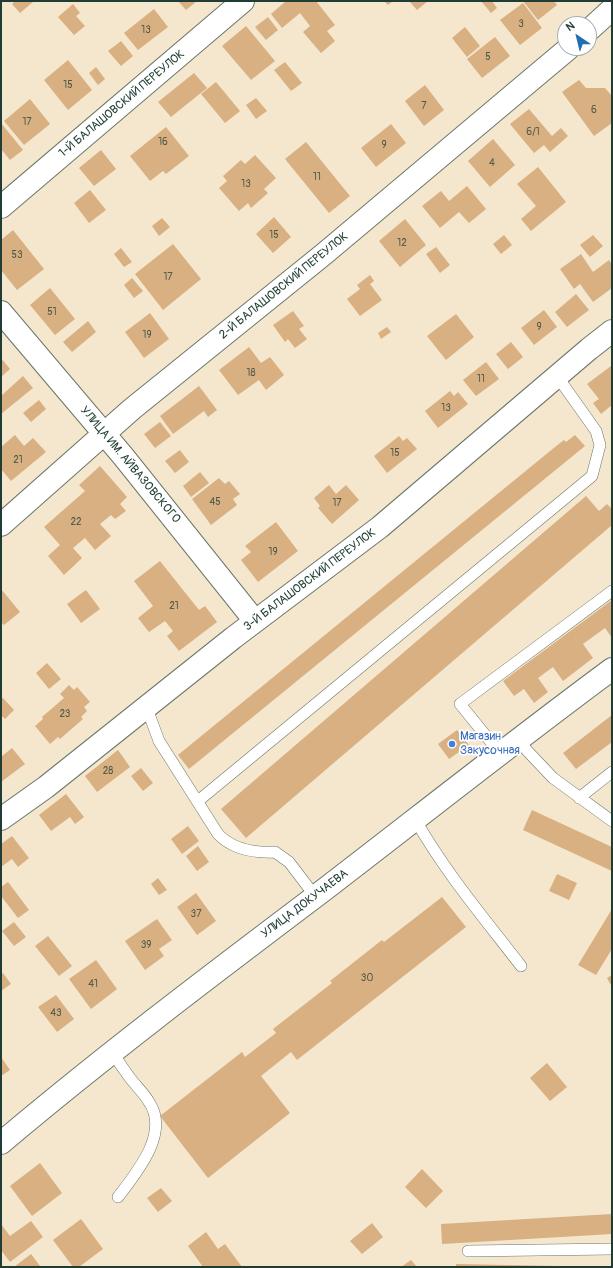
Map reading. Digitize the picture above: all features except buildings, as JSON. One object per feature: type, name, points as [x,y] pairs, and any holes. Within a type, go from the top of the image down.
[{"type":"street","name":"1-Й БАЛАШОВСКИЙ ПЕРЕУЛОК","points":[[1,207],[243,1]]},
{"type":"street","points":[[597,23],[612,9]]},
{"type":"street","name":"2-Й БАЛАШОВСКИЙ ПЕРЕУЛОК","points":[[1,525],[132,409],[330,248],[559,56]]},
{"type":"street","name":"УЛИЦА ИМ. АЙВАЗОВСКОГО","points":[[1,312],[104,434],[255,621]]},
{"type":"street","name":"3-Й БАЛАШОВСКИЙ ПЕРЕУЛОК","points":[[1,820],[46,787],[146,706],[255,621],[380,528],[557,376],[612,331]]},
{"type":"street","name":"УЛИЦА ДОКУЧАЕВА","points":[[1,1143],[226,963],[516,740],[612,669]]},
{"type":"lane","points":[[198,801],[592,476],[600,445],[596,431],[557,376]]},
{"type":"lane","points":[[500,753],[460,704],[612,591]]},
{"type":"lane","points":[[146,706],[160,741],[218,834],[226,842],[247,850],[261,853],[276,852],[289,862],[315,896]]},
{"type":"lane","points":[[516,740],[553,778],[612,821]]},
{"type":"lane","points":[[579,798],[612,772]]},
{"type":"lane","points":[[415,819],[429,844],[458,886],[521,966]]},
{"type":"lane","points":[[113,1053],[130,1079],[150,1102],[156,1118],[156,1134],[141,1166],[118,1197]]},
{"type":"lane","points":[[468,1251],[612,1249]]},
{"type":"place","name":"Магазин Закусочная","points":[[452,744]]}]
